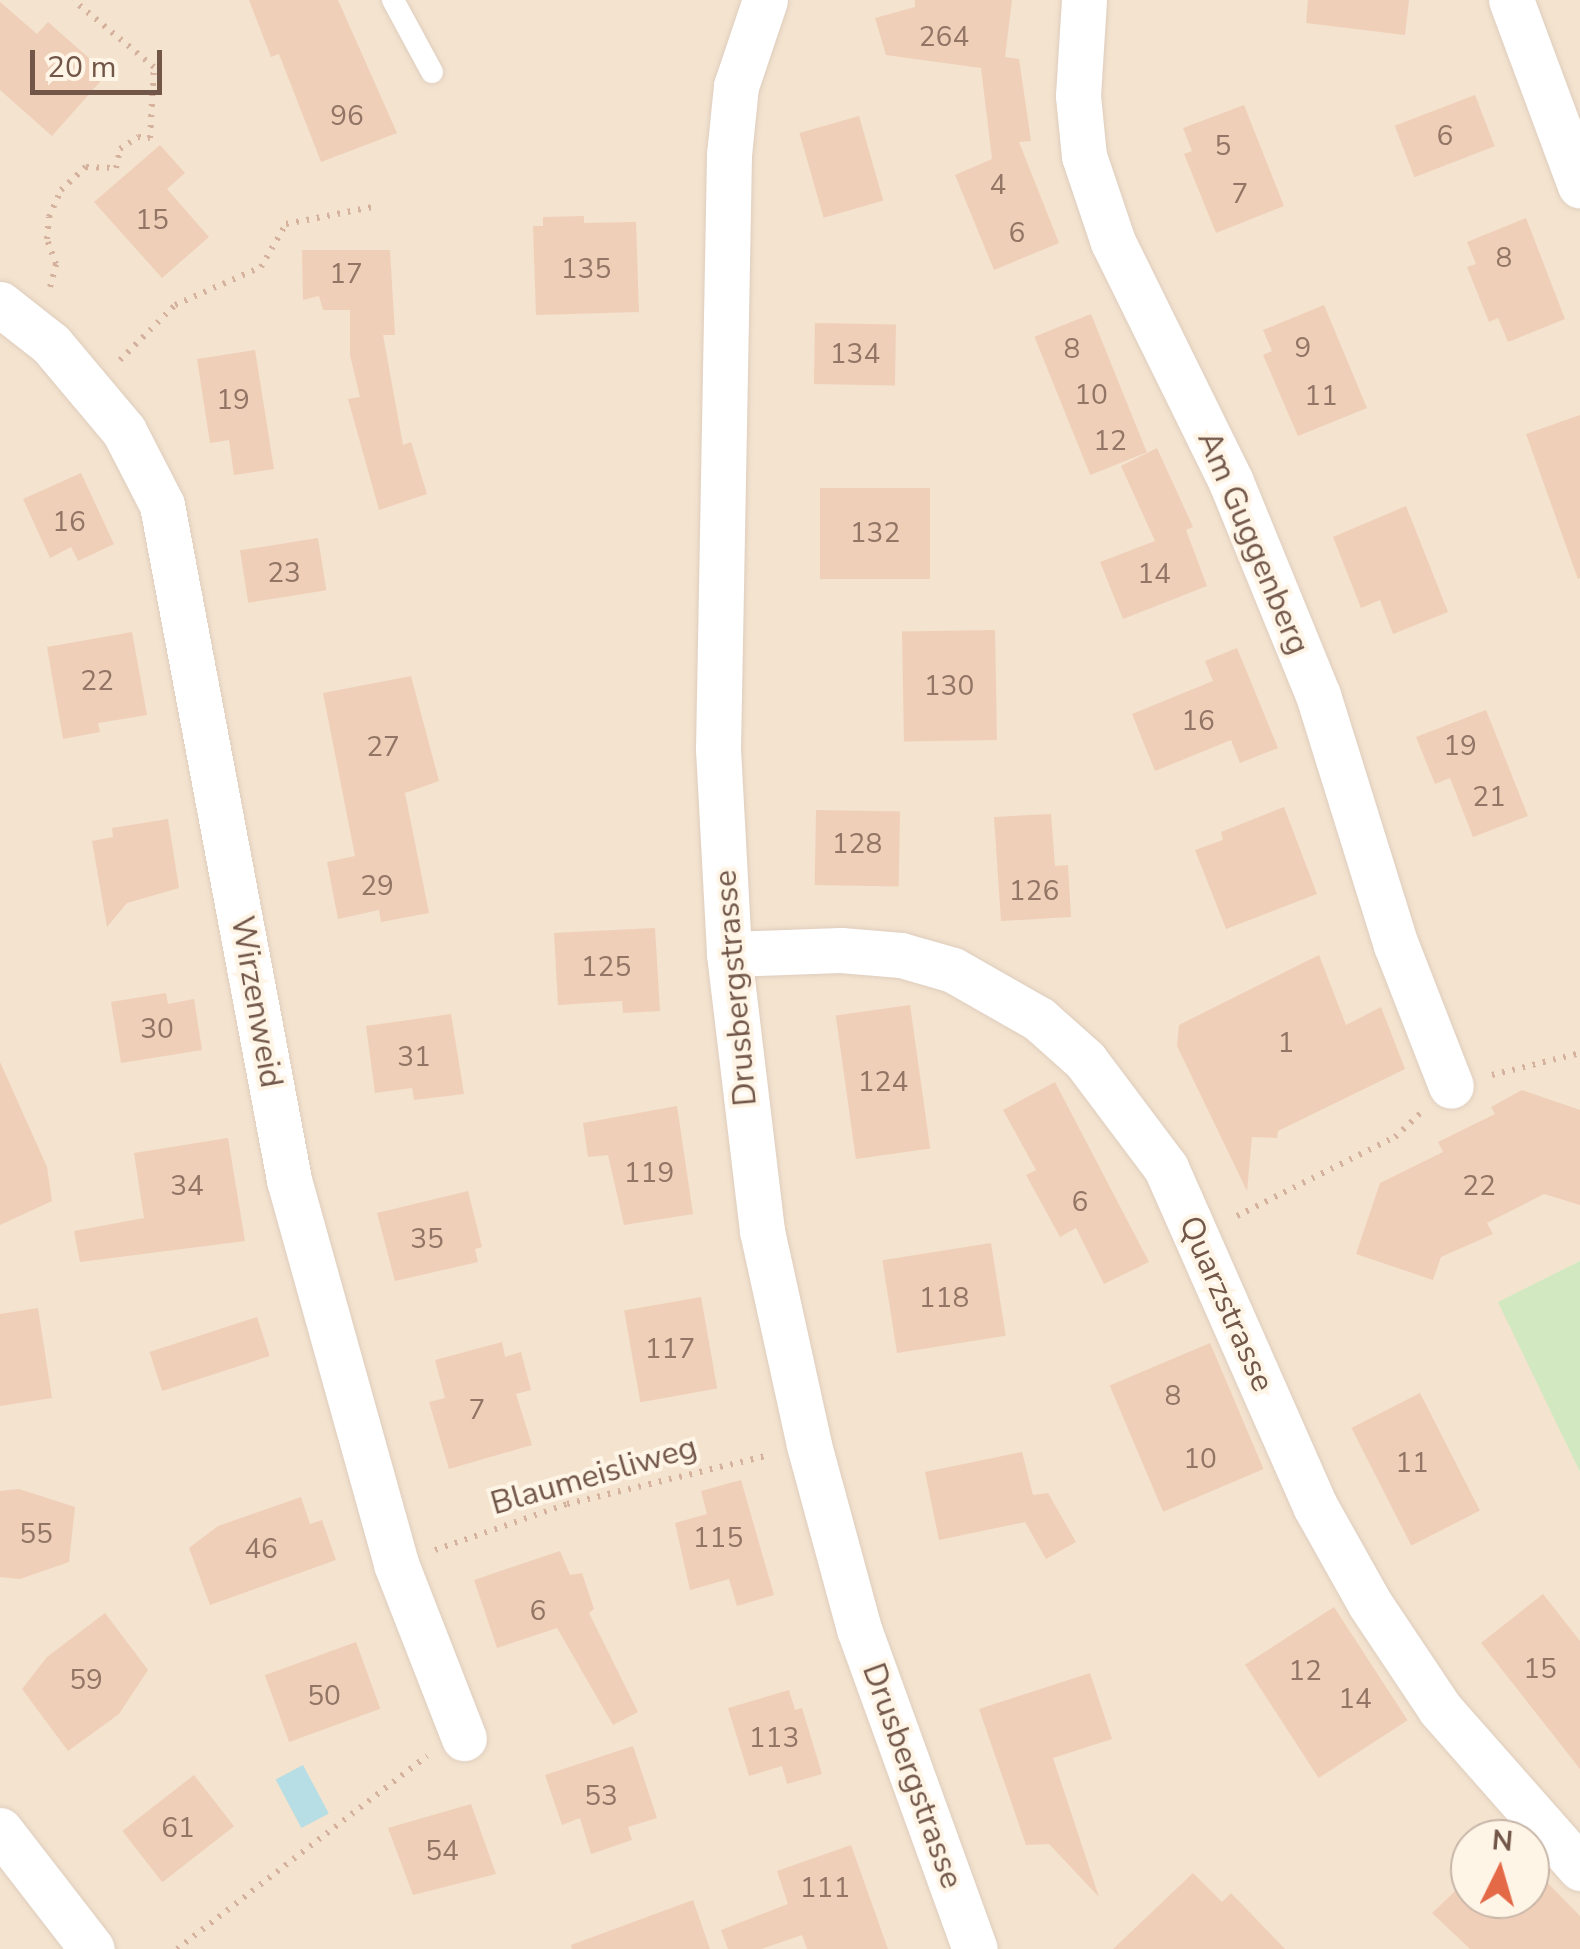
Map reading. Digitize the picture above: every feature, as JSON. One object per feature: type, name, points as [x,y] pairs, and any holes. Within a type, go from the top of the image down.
[{"type":"street","name":"Drusbergstrasse","points":[[765,0],[736,86],[729,174],[718,748],[729,954],[762,1232],[809,1445],[859,1629],[976,1949]]},
{"type":"street","name":"Am Guggenberg","points":[[1084,0],[1078,96],[1082,141],[1107,225],[1232,482],[1318,695],[1396,945],[1452,1086]]},
{"type":"street","points":[[1511,0],[1580,186]]},
{"type":"street","name":"Wirzenweid","points":[[5,306],[88,386],[124,430],[162,505],[289,1180],[396,1564],[464,1738]]},
{"type":"street","name":"Quarzstrasse","points":[[729,954],[841,950],[902,954],[953,970],[1038,1019],[1085,1060],[1166,1168],[1315,1506],[1370,1604],[1440,1709],[1580,1868]]},
{"type":"street","points":[[0,1830],[92,1949]]},
{"type":"lane","points":[[393,0],[432,72]]},
{"type":"path","points":[[5,306],[52,285],[56,264],[47,239],[48,217],[60,190],[86,167],[116,168],[120,149],[138,137],[150,138],[154,67],[72,0]]},
{"type":"path","points":[[88,386],[154,333],[175,306],[262,267],[286,224],[376,206]]},
{"type":"path","points":[[1517,1069],[1580,1053]]},
{"type":"path","points":[[1252,1208],[1395,1137]]},
{"type":"path","name":"Blaumeisliweg","points":[[396,1564],[568,1504],[809,1445]]},
{"type":"path","points":[[177,1949],[425,1757],[464,1738]]},
{"type":"shaded area","points":[[0,0],[1580,0],[1580,1261],[1499,1302],[1580,1472],[1580,1949],[0,1949]]},
{"type":"green space","points":[[1580,1261],[1580,1472],[1498,1302]]},
{"type":"water","points":[[303,1765],[329,1814],[301,1828],[276,1780]]},
{"type":"building","points":[[249,0],[338,0],[397,133],[321,162],[279,54],[271,57]]},
{"type":"building","points":[[915,0],[1012,0],[1005,57],[1019,59],[1031,141],[1019,142],[1059,243],[994,270],[955,175],[992,159],[981,68],[886,55],[875,18],[915,7]]},
{"type":"building","points":[[1308,0],[1409,0],[1405,35],[1306,23]]},
{"type":"building","points":[[0,2],[37,34],[48,22],[107,74],[52,136],[0,90]]},
{"type":"building","points":[[1475,95],[1495,146],[1414,177],[1395,126]]},
{"type":"building","points":[[1244,105],[1284,206],[1216,233],[1184,154],[1192,151],[1183,128]]},
{"type":"building","points":[[859,116],[883,201],[824,218],[799,133]]},
{"type":"building","points":[[160,145],[185,173],[167,189],[209,237],[162,278],[94,202]]},
{"type":"building","points":[[584,216],[584,223],[636,222],[639,312],[536,315],[533,226],[543,226],[543,217]]},
{"type":"building","points":[[1526,218],[1565,319],[1508,342],[1498,318],[1489,322],[1467,267],[1476,264],[1467,242]]},
{"type":"building","points":[[302,250],[390,250],[395,335],[383,335],[403,445],[411,442],[427,494],[379,510],[348,399],[360,397],[350,355],[350,310],[323,310],[319,296],[303,300]]},
{"type":"building","points":[[1324,305],[1367,408],[1298,436],[1263,355],[1272,351],[1263,330]]},
{"type":"building","points":[[1091,314],[1147,452],[1090,475],[1034,337]]},
{"type":"building","points":[[815,323],[896,324],[895,385],[814,384]]},
{"type":"building","points":[[255,350],[274,469],[234,475],[229,440],[210,443],[197,359]]},
{"type":"building","points":[[1580,415],[1580,578],[1578,579],[1526,434]]},
{"type":"building","points":[[1157,448],[1193,527],[1186,530],[1207,586],[1123,619],[1100,562],[1155,541],[1121,466]]},
{"type":"building","points":[[81,473],[114,544],[78,561],[71,547],[50,558],[23,499]]},
{"type":"building","points":[[820,488],[930,488],[930,579],[820,579]]},
{"type":"building","points":[[1406,506],[1448,612],[1393,634],[1380,600],[1361,608],[1333,537]]},
{"type":"building","points":[[318,538],[326,590],[248,603],[240,550]]},
{"type":"building","points":[[995,630],[997,740],[904,742],[902,632]]},
{"type":"building","points":[[132,632],[147,715],[98,723],[100,732],[63,739],[47,647]]},
{"type":"building","points":[[1237,648],[1278,748],[1240,763],[1231,740],[1155,771],[1132,714],[1213,681],[1205,661]]},
{"type":"building","points":[[411,676],[439,781],[405,793],[429,913],[381,922],[379,910],[338,919],[327,862],[355,856],[323,693]]},
{"type":"building","points":[[1486,710],[1528,816],[1473,837],[1450,778],[1435,784],[1416,737]]},
{"type":"building","points":[[1284,807],[1317,894],[1226,929],[1195,850],[1223,840],[1221,832]]},
{"type":"building","points":[[816,810],[900,811],[899,886],[815,885]]},
{"type":"building","points":[[1051,814],[1055,866],[1068,865],[1071,917],[1001,921],[994,817]]},
{"type":"building","points":[[168,819],[179,888],[127,903],[107,927],[92,841],[113,837],[112,828]]},
{"type":"building","points":[[655,928],[660,1011],[623,1013],[622,1001],[558,1005],[554,933]]},
{"type":"building","points":[[1319,955],[1346,1025],[1381,1007],[1405,1069],[1278,1131],[1277,1138],[1252,1137],[1247,1191],[1177,1046],[1179,1025]]},
{"type":"building","points":[[166,993],[168,1004],[194,999],[202,1050],[121,1063],[111,1002]]},
{"type":"building","points":[[910,1005],[930,1149],[856,1159],[836,1015]]},
{"type":"building","points":[[451,1014],[464,1094],[414,1100],[412,1088],[375,1093],[366,1026]]},
{"type":"building","points":[[0,1062],[47,1167],[52,1201],[0,1225]]},
{"type":"building","points":[[1055,1082],[1149,1262],[1104,1284],[1076,1228],[1060,1237],[1026,1175],[1036,1170],[1003,1110]]},
{"type":"building","points":[[1522,1090],[1580,1110],[1580,1205],[1544,1194],[1487,1223],[1493,1234],[1441,1257],[1433,1280],[1356,1254],[1380,1183],[1443,1152],[1438,1142],[1495,1114],[1491,1107]]},
{"type":"building","points":[[677,1106],[693,1214],[624,1225],[608,1155],[588,1157],[583,1123]]},
{"type":"building","points":[[228,1138],[245,1241],[80,1262],[74,1231],[144,1218],[134,1153]]},
{"type":"building","points":[[468,1191],[482,1247],[475,1249],[478,1262],[395,1281],[377,1213]]},
{"type":"building","points":[[991,1243],[1006,1336],[897,1353],[882,1260]]},
{"type":"building","points":[[701,1297],[717,1389],[640,1402],[624,1311]]},
{"type":"building","points":[[38,1308],[52,1398],[0,1406],[0,1314]]},
{"type":"building","points":[[257,1317],[270,1356],[162,1391],[150,1352]]},
{"type":"building","points":[[502,1342],[505,1357],[521,1352],[531,1390],[516,1394],[532,1445],[449,1469],[429,1402],[445,1398],[435,1360]]},
{"type":"building","points":[[1210,1343],[1264,1469],[1163,1512],[1110,1386]]},
{"type":"building","points":[[1420,1393],[1480,1511],[1411,1546],[1351,1428]]},
{"type":"building","points":[[1022,1452],[1033,1495],[1048,1493],[1076,1542],[1046,1559],[1025,1522],[939,1540],[925,1472]]},
{"type":"building","points":[[741,1480],[774,1595],[737,1606],[729,1579],[690,1590],[675,1523],[707,1514],[701,1491]]},
{"type":"building","points":[[19,1489],[75,1507],[69,1562],[20,1579],[0,1577],[0,1491]]},
{"type":"building","points":[[301,1497],[310,1524],[322,1520],[336,1560],[210,1605],[189,1548],[218,1526]]},
{"type":"building","points":[[560,1551],[570,1575],[582,1573],[594,1609],[589,1613],[638,1712],[613,1725],[557,1628],[497,1648],[474,1580]]},
{"type":"building","points":[[1543,1594],[1580,1641],[1580,1769],[1481,1643]]},
{"type":"building","points":[[1334,1607],[1408,1720],[1319,1778],[1245,1665]]},
{"type":"building","points":[[105,1613],[148,1670],[119,1714],[68,1751],[22,1689],[47,1657]]},
{"type":"building","points":[[356,1642],[380,1709],[289,1742],[265,1675]]},
{"type":"building","points":[[1090,1673],[1112,1739],[1053,1758],[1099,1897],[1049,1844],[1026,1845],[979,1709]]},
{"type":"building","points":[[789,1690],[795,1710],[802,1708],[822,1774],[787,1784],[782,1766],[749,1776],[728,1708]]},
{"type":"building","points":[[633,1746],[657,1818],[628,1827],[632,1840],[591,1854],[580,1818],[562,1825],[545,1775]]},
{"type":"building","points":[[194,1775],[234,1826],[162,1882],[122,1831]]},
{"type":"building","points":[[471,1804],[496,1874],[413,1895],[388,1828]]},
{"type":"building","points":[[851,1845],[888,1949],[807,1949],[802,1935],[761,1949],[728,1949],[721,1930],[788,1904],[777,1871]]},
{"type":"building","points":[[1193,1873],[1222,1902],[1231,1893],[1285,1949],[1113,1949]]},
{"type":"building","points":[[1550,1885],[1580,1916],[1580,1949],[1470,1949],[1432,1913],[1450,1896],[1450,1919],[1550,1919]]},
{"type":"building","points":[[693,1900],[710,1949],[572,1949],[571,1945]]}]
